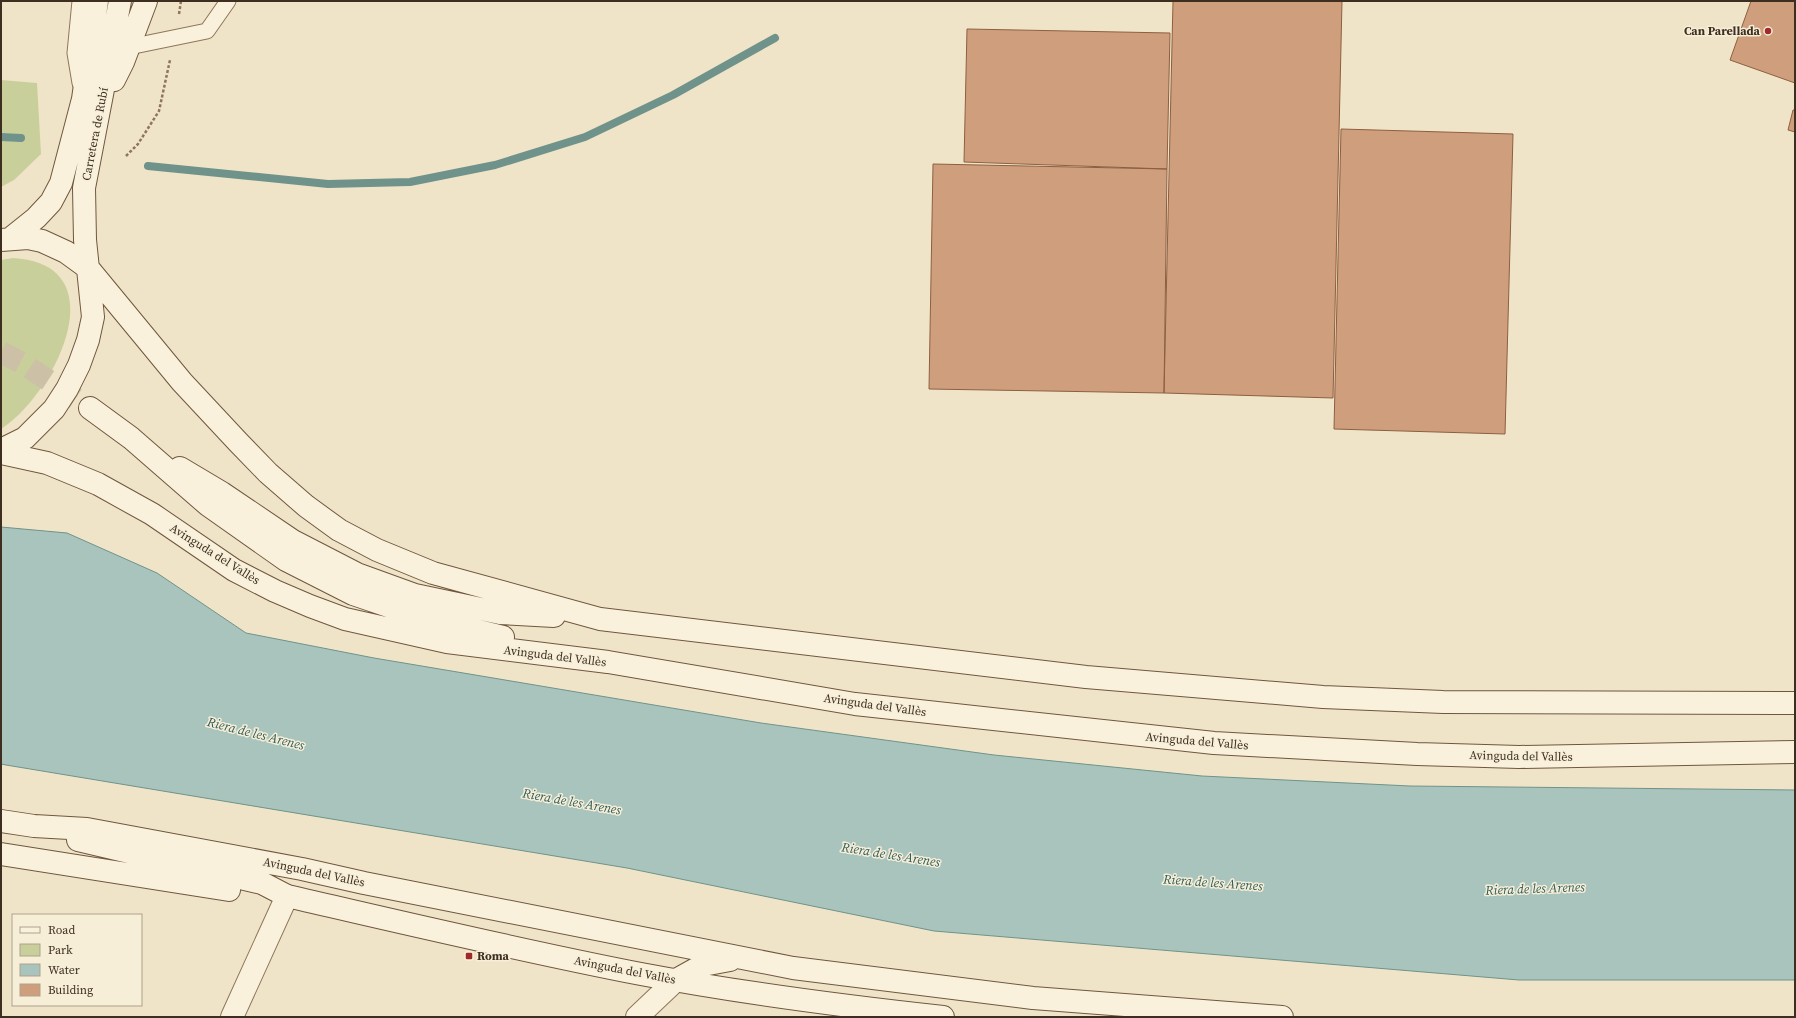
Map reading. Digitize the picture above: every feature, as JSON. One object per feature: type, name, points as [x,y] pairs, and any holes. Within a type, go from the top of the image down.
[{"type":"main road","name":"Carretera de Rubí","points":[[1,450],[25,438],[54,409],[67,389],[79,365],[88,340],[93,317],[83,218],[84,188],[92,102],[97,1]]},
{"type":"main road","name":"Carretera de Rubí","points":[[6,239],[36,218],[51,202],[61,183],[92,102],[120,1]]},
{"type":"main road","points":[[92,102],[129,47],[146,1]]},
{"type":"main road","points":[[6,239],[28,238],[42,241],[66,252],[83,273],[182,382],[268,473],[306,506],[339,530],[376,550],[433,573],[600,619]]},
{"type":"main road","points":[[90,408],[131,438],[214,510],[286,560],[353,594],[421,617],[608,662]]},
{"type":"main road","points":[[131,438],[222,493],[292,541],[357,574],[415,595],[500,613],[600,619],[1078,676],[1315,696],[1443,702],[1789,700]]},
{"type":"main road","name":"Avinguda del Vallès","points":[[1,453],[47,463],[98,484],[152,514],[234,570],[276,591],[345,619],[447,642],[608,662],[855,704],[1214,743],[1417,754],[1519,757],[1795,752]]},
{"type":"main road","name":"Avinguda del Vallès","points":[[1,821],[34,826],[87,829],[295,867],[364,883],[793,968],[1033,998],[1282,1017]]},
{"type":"main road","name":"Avinguda del Vallès","points":[[34,826],[89,844],[262,883],[287,896],[516,949],[676,980],[860,1008],[943,1017]]},
{"type":"main road","name":"Avinguda del Vallès","points":[[1,854],[199,884],[265,897],[287,896]]},
{"type":"main road","points":[[232,1017],[287,896]]},
{"type":"main road","points":[[637,1017],[676,980],[703,965],[745,959]]},
{"type":"lane","points":[[80,1],[75,53],[92,102]]},
{"type":"lane","points":[[129,47],[207,31],[228,1]]},
{"type":"path","points":[[126,156],[138,144],[159,111],[181,1]]},
{"type":"green space","points":[[1,80],[37,83],[41,154],[14,180],[1,187]]},
{"type":"green space","points":[[13,258],[45,266],[64,283],[70,306],[67,333],[56,362],[40,389],[21,412],[1,429],[1,260]]},
{"type":"water","name":"Riera de les Arenes","points":[[1,527],[67,533],[157,573],[246,633],[374,658],[761,723],[994,755],[1202,776],[1410,786],[1795,790],[1795,980],[1519,980],[934,931],[627,868],[1,764]]},
{"type":"building","points":[[1173,1],[1342,1],[1333,398],[1164,393]]},
{"type":"building","name":"Can Parellada","points":[[1751,1],[1795,1],[1795,83],[1730,60]]},
{"type":"building","points":[[967,29],[1170,33],[1167,169],[964,162]]},
{"type":"building","points":[[1793,110],[1795,110],[1795,132],[1788,130]]},
{"type":"building","points":[[1341,129],[1513,134],[1505,434],[1334,429]]},
{"type":"building","points":[[933,164],[1167,169],[1164,393],[929,389]]},
{"type":"waterway","points":[[148,166],[328,184],[410,182],[495,165],[585,137],[673,95],[775,38]]},
{"type":"waterway","points":[[1,137],[21,138]]},
{"type":"tunnel","points":[[1,352],[22,363],[90,408]]},
{"type":"place","name":"Can Parellada","points":[[1768,31]]},
{"type":"place","name":"Roma","points":[[469,956]]}]
